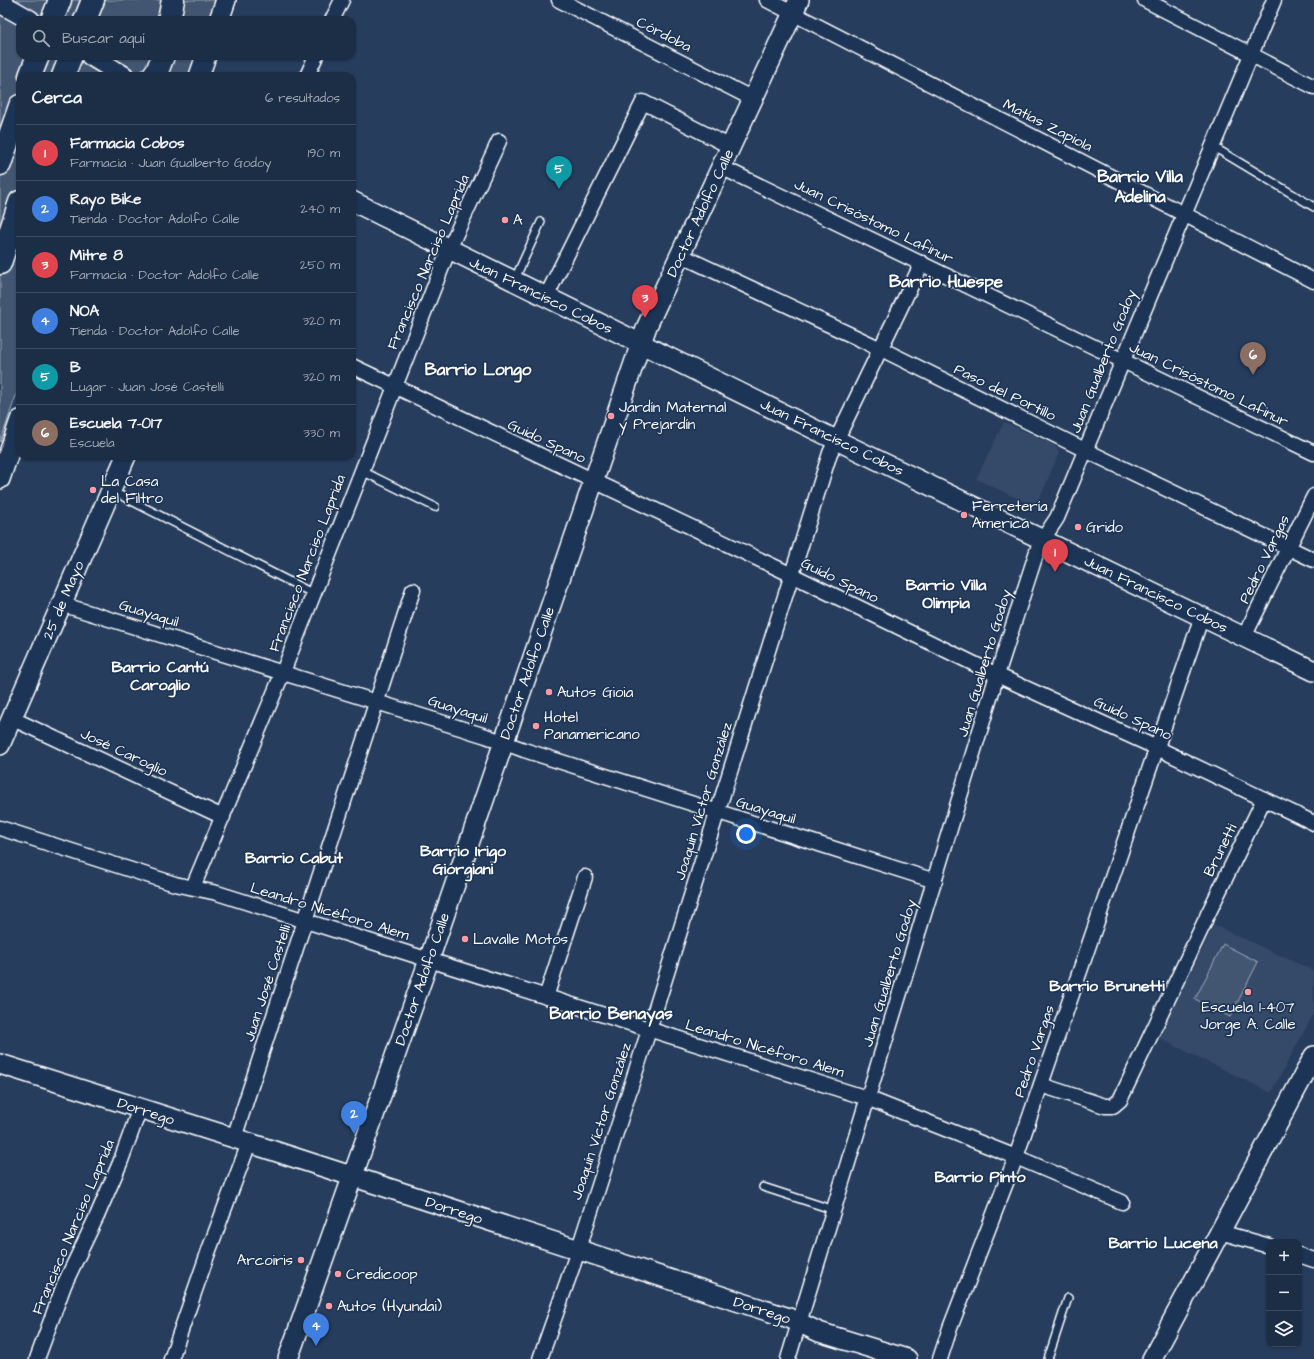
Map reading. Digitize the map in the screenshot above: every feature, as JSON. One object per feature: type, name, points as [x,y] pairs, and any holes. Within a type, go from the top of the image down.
[{"type":"highway","points":[[54,16],[60,0]]},
{"type":"highway","points":[[170,16],[173,0]]},
{"type":"highway","points":[[65,72],[69,60]]},
{"type":"highway","points":[[156,72],[161,60]]},
{"type":"highway","points":[[0,164],[16,118]]},
{"type":"highway","points":[[0,263],[16,214]]},
{"type":"main road","points":[[220,16],[226,0]]},
{"type":"main road","points":[[0,3],[23,16]]},
{"type":"main road","name":"Doctor Adolfo Calle","points":[[288,1359],[351,1177],[429,960],[640,343],[796,7]]},
{"type":"main road","points":[[98,60],[117,72]]},
{"type":"main road","points":[[200,72],[205,60]]},
{"type":"main road","name":"Juan Francisco Cobos","points":[[356,203],[836,440],[1314,671]]},
{"type":"main road","points":[[0,480],[16,432]]},
{"type":"main road","name":"25 de Mayo","points":[[0,745],[124,460]]},
{"type":"main road","points":[[1152,1359],[1314,1056]]},
{"type":"main road","name":"Dorrego","points":[[1,1067],[140,1108],[578,1251],[789,1318],[819,1332],[907,1359]]},
{"type":"street","points":[[334,16],[342,0]]},
{"type":"street","name":"Córdoba","points":[[559,0],[753,99]]},
{"type":"street","name":"Matías Zapiola","points":[[767,0],[796,7],[1314,281]]},
{"type":"street","points":[[1145,0],[1314,88]]},
{"type":"street","name":"Juan Gualberto Godoy","points":[[788,1359],[997,675],[1034,560],[1043,539],[1057,518],[1183,213],[1274,0]]},
{"type":"street","points":[[308,72],[314,60]]},
{"type":"street","points":[[546,297],[643,102],[731,147]]},
{"type":"street","name":"Francisco Narciso Laprida","points":[[193,887],[283,672],[449,249],[498,141]]},
{"type":"street","name":"Juan Crisóstomo Lafinur","points":[[722,167],[1314,453]]},
{"type":"street","name":"Paso del Portillo","points":[[680,255],[881,349],[1085,450],[1314,560]]},
{"type":"street","name":"Joaquín Víctor González","points":[[540,1359],[578,1251],[649,1030],[828,460],[836,440],[922,263]]},
{"type":"street","name":"Guido Spano","points":[[356,368],[792,575],[997,675],[1157,748],[1314,823]]},
{"type":"street","name":"Pedro Vargas","points":[[1244,637],[1314,496]]},
{"type":"street","name":"Juan José Castelli","points":[[171,1359],[209,1250],[306,921],[413,590]]},
{"type":"street","name":"Guayaquil","points":[[61,604],[377,701],[504,742],[524,750],[935,881]]},
{"type":"street","name":"Pedro Vargas","points":[[940,1359],[950,1328],[1016,1158],[1202,616]]},
{"type":"street","name":"José Caroglio","points":[[11,718],[223,817]]},
{"type":"street","name":"Brunetti","points":[[1041,1085],[1105,1106],[1113,1106],[1120,1100],[1264,799]]},
{"type":"street","name":"Leandro Nicéforo Alem","points":[[0,828],[175,884],[213,892],[867,1098],[1122,1202]]},
{"type":"street","points":[[546,997],[585,877]]},
{"type":"street","name":"Francisco Narciso Laprida","points":[[37,1359],[64,1285],[97,1216],[120,1163],[140,1108]]},
{"type":"street","points":[[1220,1232],[1266,1245]]},
{"type":"street","points":[[1302,1256],[1314,1260]]},
{"type":"lane","points":[[1212,146],[1314,207]]},
{"type":"lane","points":[[514,281],[541,222]]},
{"type":"lane","points":[[362,471],[435,507]]},
{"type":"lane","points":[[110,490],[314,594]]},
{"type":"lane","points":[[763,1187],[834,1210]]},
{"type":"lane","points":[[1048,1359],[1068,1298]]},
{"type":"shaded area","points":[[0,0],[215,0],[209,16],[16,16],[16,60],[196,60],[191,72],[16,72],[16,396],[0,442]]},
{"type":"shaded area","points":[[1004,422],[1055,445],[1059,453],[1038,503],[1031,505],[976,479]]},
{"type":"shaded area","name":"Escuela 1-407 Jorge A. Calle","points":[[1214,925],[1314,971],[1314,1013],[1271,1093],[1159,1038]]},
{"type":"shaded area","points":[[1223,944],[1258,962],[1230,1017],[1195,999]]},
{"type":"place","name":"B","points":[[559,189]]},
{"type":"place","name":"A","points":[[505,220]]},
{"type":"place","name":"Mitre 8","points":[[645,318]]},
{"type":"place","name":"Escuela 7-017","points":[[1253,375]]},
{"type":"place","name":"Jardín Maternal y Prejardín","points":[[611,416]]},
{"type":"place","name":"La Casa del Filtro","points":[[93,490]]},
{"type":"place","name":"Ferretería America","points":[[964,515]]},
{"type":"place","name":"Grido","points":[[1078,527]]},
{"type":"place","name":"Farmacia Cobos","points":[[1055,572]]},
{"type":"place","name":"Autos Gioia","points":[[549,692]]},
{"type":"place","name":"Hotel Panamericano","points":[[536,726]]},
{"type":"place","name":"Lavalle Motos","points":[[465,939]]},
{"type":"place","name":"Escuela 1-407 Jorge A. Calle","points":[[1248,992]]},
{"type":"place","name":"Rayo Bike","points":[[354,1134]]},
{"type":"place","name":"Arcoiris","points":[[301,1260]]},
{"type":"place","name":"Credicoop","points":[[338,1274]]},
{"type":"place","name":"Autos (Hyundai)","points":[[329,1306]]},
{"type":"place","name":"NOA","points":[[316,1346]]},
{"type":"district","name":"Barrio Villa Adelina","points":[[1140,186]]},
{"type":"district","name":"Barrio Huespe","points":[[946,281]]},
{"type":"district","name":"Barrio Longo","points":[[478,369]]},
{"type":"district","name":"Barrio Villa Olimpia","points":[[946,593]]},
{"type":"district","name":"Barrio Cantú Caroglio","points":[[160,675]]},
{"type":"district","name":"Barrio Cabut","points":[[294,857]]},
{"type":"district","name":"Barrio Irigo Giorgiani","points":[[463,859]]},
{"type":"district","name":"Barrio Brunetti","points":[[1107,985]]},
{"type":"district","name":"Barrio Benayas","points":[[611,1013]]},
{"type":"district","name":"Barrio Pinto","points":[[980,1176]]},
{"type":"district","name":"Barrio Lucena","points":[[1163,1242]]}]
